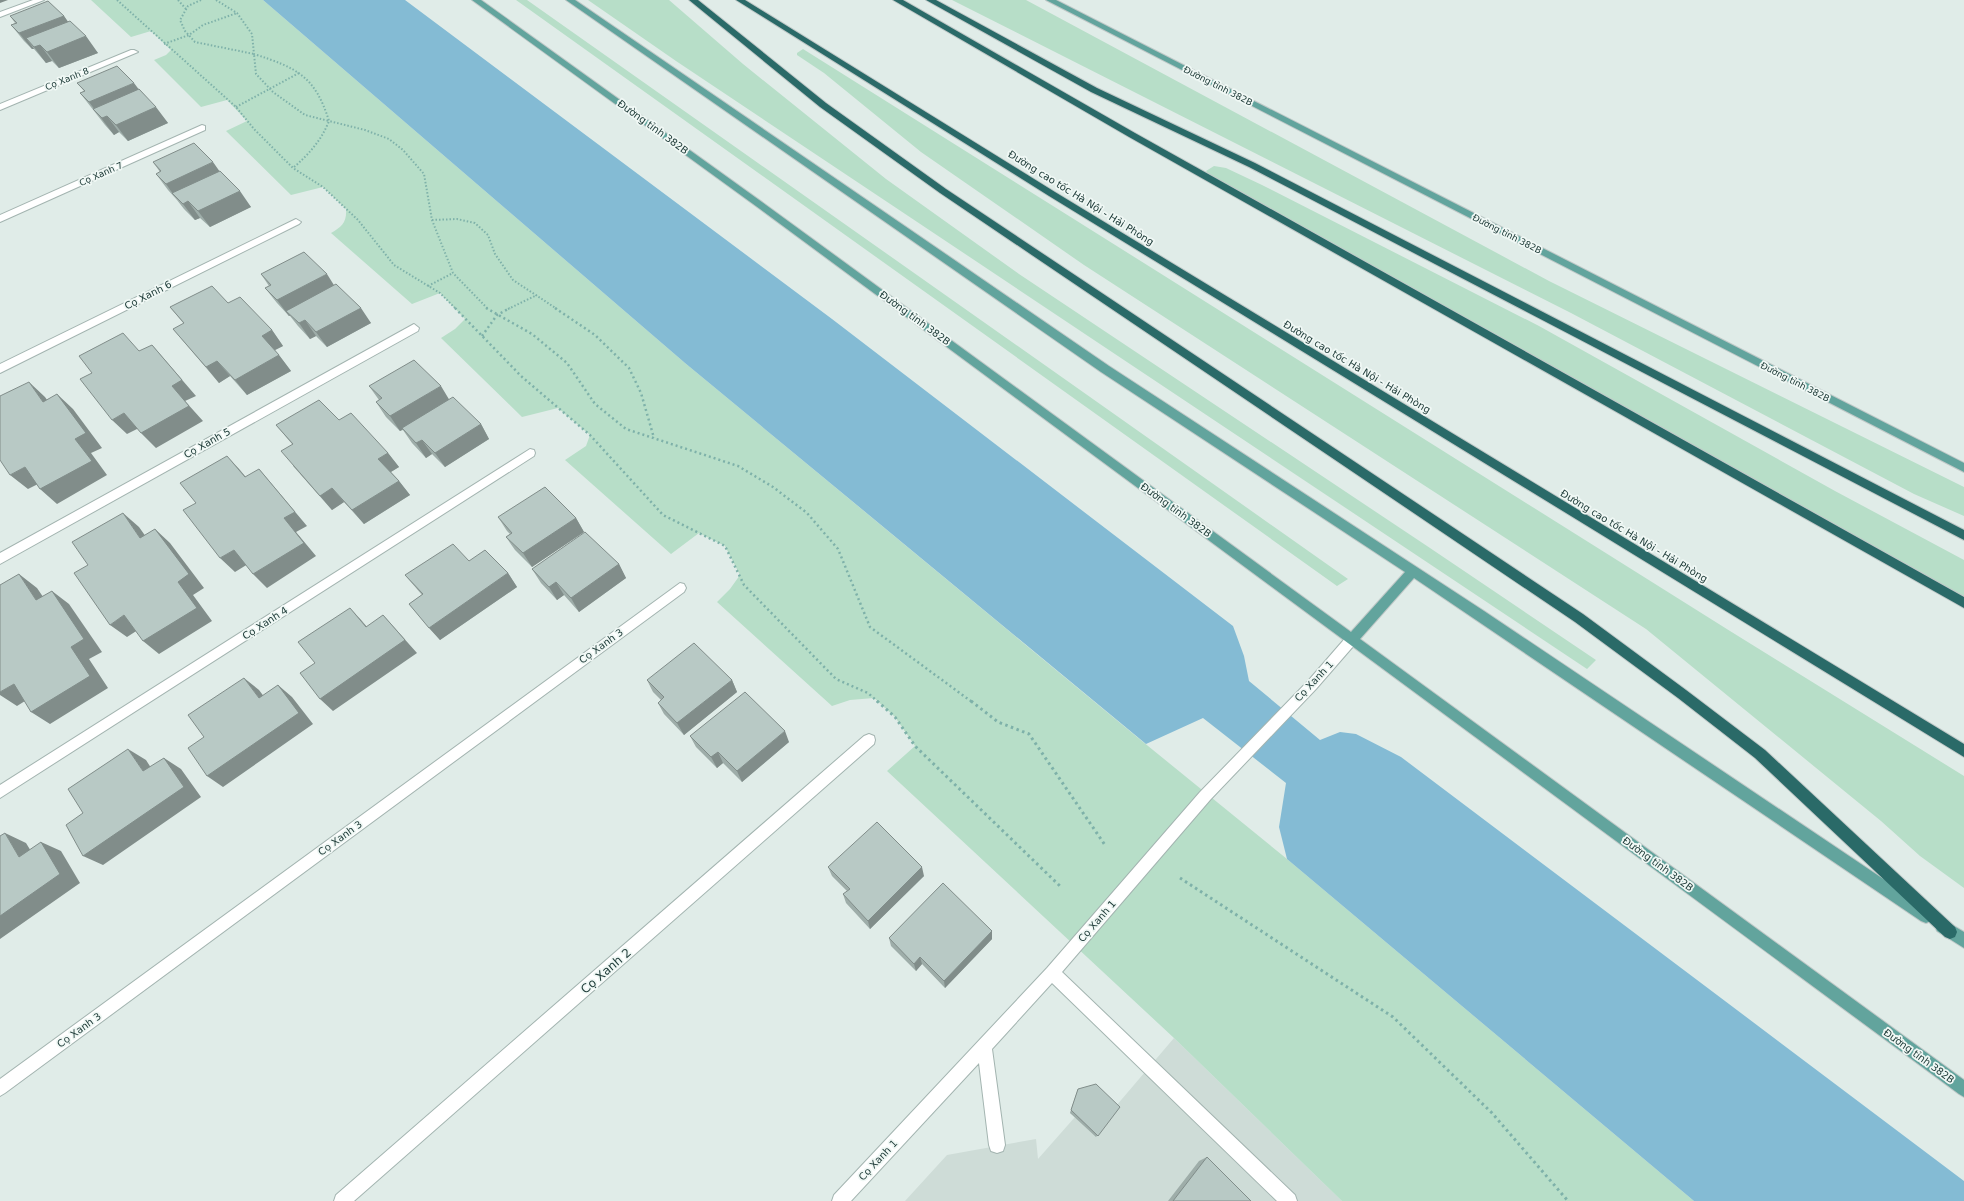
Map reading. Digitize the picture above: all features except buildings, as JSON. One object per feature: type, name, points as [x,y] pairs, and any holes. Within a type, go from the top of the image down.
[{"type":"highway","points":[[693,0],[823,105],[943,191],[1579,618],[1676,689],[1760,754],[1950,932]]},
{"type":"highway","name":"Đường cao tốc Hà Nội - Hải Phòng","points":[[740,0],[1052,194],[1964,751]]},
{"type":"highway","points":[[897,0],[1132,135],[1964,604]]},
{"type":"highway","points":[[930,0],[1094,90],[1252,166],[1964,535]]},
{"type":"main road","name":"Đường tỉnh 382B","points":[[476,0],[763,207],[1964,1089]]},
{"type":"main road","points":[[570,0],[1105,370],[1413,571],[1964,941]]},
{"type":"main road","name":"Đường tỉnh 382B","points":[[1050,0],[1964,468]]},
{"type":"main road","points":[[1352,639],[1413,571]]},
{"type":"street","points":[[0,15],[40,0]]},
{"type":"street","name":"Cọ Xanh 8","points":[[0,107],[134,52]]},
{"type":"street","name":"Cọ Xanh 7","points":[[0,219],[202,128]]},
{"type":"street","name":"Cọ Xanh 6","points":[[0,369],[296,222]]},
{"type":"street","name":"Cọ Xanh 5","points":[[0,558],[414,328]]},
{"type":"street","name":"Cọ Xanh 4","points":[[0,792],[530,453]]},
{"type":"street","name":"Cọ Xanh 3","points":[[0,1088],[680,588]]},
{"type":"street","name":"Cọ Xanh 1","points":[[840,1201],[1052,973],[1205,796],[1312,685],[1352,639]]},
{"type":"street","name":"Cọ Xanh 2","points":[[342,1201],[869,740]]},
{"type":"street","points":[[1052,973],[1289,1201]]},
{"type":"street","points":[[984,1046],[997,1145]]},
{"type":"path","points":[[117,0],[236,108],[254,129],[293,168],[323,187],[358,220],[394,265],[440,292],[520,376],[590,435],[663,515],[725,546],[744,585],[836,679],[868,693],[895,717],[915,746],[1062,888]]},
{"type":"path","points":[[178,0],[186,9]]},
{"type":"path","points":[[201,0],[188,6],[180,20],[195,42],[254,54],[289,66],[313,84],[324,101],[330,121],[324,137],[308,155],[293,168]]},
{"type":"path","points":[[216,0],[237,13],[252,34],[256,74],[286,103],[305,115],[365,130],[389,139],[403,150],[424,174],[432,220],[438,241],[453,273],[487,309],[532,334],[567,363],[595,404],[626,429],[738,466],[773,487],[807,513],[838,549],[870,628],[913,656],[998,722],[1029,734],[1105,845]]},
{"type":"path","points":[[164,44],[189,35],[203,25],[237,13]]},
{"type":"path","points":[[236,108],[299,73]]},
{"type":"path","points":[[432,220],[457,220],[475,223],[488,235],[495,254],[513,280],[595,334],[629,368],[641,393],[654,438]]},
{"type":"path","points":[[428,286],[453,273]]},
{"type":"path","points":[[482,336],[497,315],[537,295]]},
{"type":"path","points":[[1180,878],[1393,1017],[1492,1113],[1568,1201]]},
{"type":"shaded area","points":[[1174,1038],[1342,1201],[905,1201],[947,1155],[1036,1139],[1038,1159],[1075,1117],[1070,1113],[1077,1092],[1094,1086],[1116,1106]]},
{"type":"green space","points":[[91,0],[263,0],[685,363],[1137,737],[1287,859],[1694,1201],[1342,1201],[1174,1038],[887,771],[915,746],[895,717],[874,698],[850,700],[832,706],[717,602],[730,589],[740,575],[725,546],[699,533],[671,554],[565,460],[586,446],[590,435],[558,408],[522,417],[441,338],[455,329],[465,319],[440,293],[412,304],[331,233],[338,229],[345,221],[346,209],[323,187],[291,195],[226,131],[247,121],[227,100],[201,107],[154,60],[166,55],[171,50],[151,31],[131,37]]},
{"type":"green space","points":[[516,0],[527,0],[1348,579],[1337,586]]},
{"type":"green space","points":[[588,0],[669,0],[743,64],[886,179],[1019,274],[1596,660],[1587,669],[676,61]]},
{"type":"green space","points":[[952,0],[1026,0],[1549,281],[1964,487],[1964,516],[1914,494],[1571,313]]},
{"type":"green space","points":[[803,49],[1730,631],[1964,776],[1964,888],[1920,856],[1881,821],[1646,629],[1084,265],[921,152],[824,73],[797,55],[797,53]]},
{"type":"green space","points":[[1214,166],[1226,168],[1262,185],[1539,326],[1835,491],[1964,560],[1964,605],[1209,175],[1206,171]]},
{"type":"water","points":[[263,0],[405,0],[832,319],[1233,626],[1244,656],[1249,681],[1320,740],[1340,732],[1356,734],[1401,757],[1964,1181],[1964,1201],[1694,1201],[1287,859],[1279,827],[1286,783],[1203,718],[1146,744],[685,363]]}]
